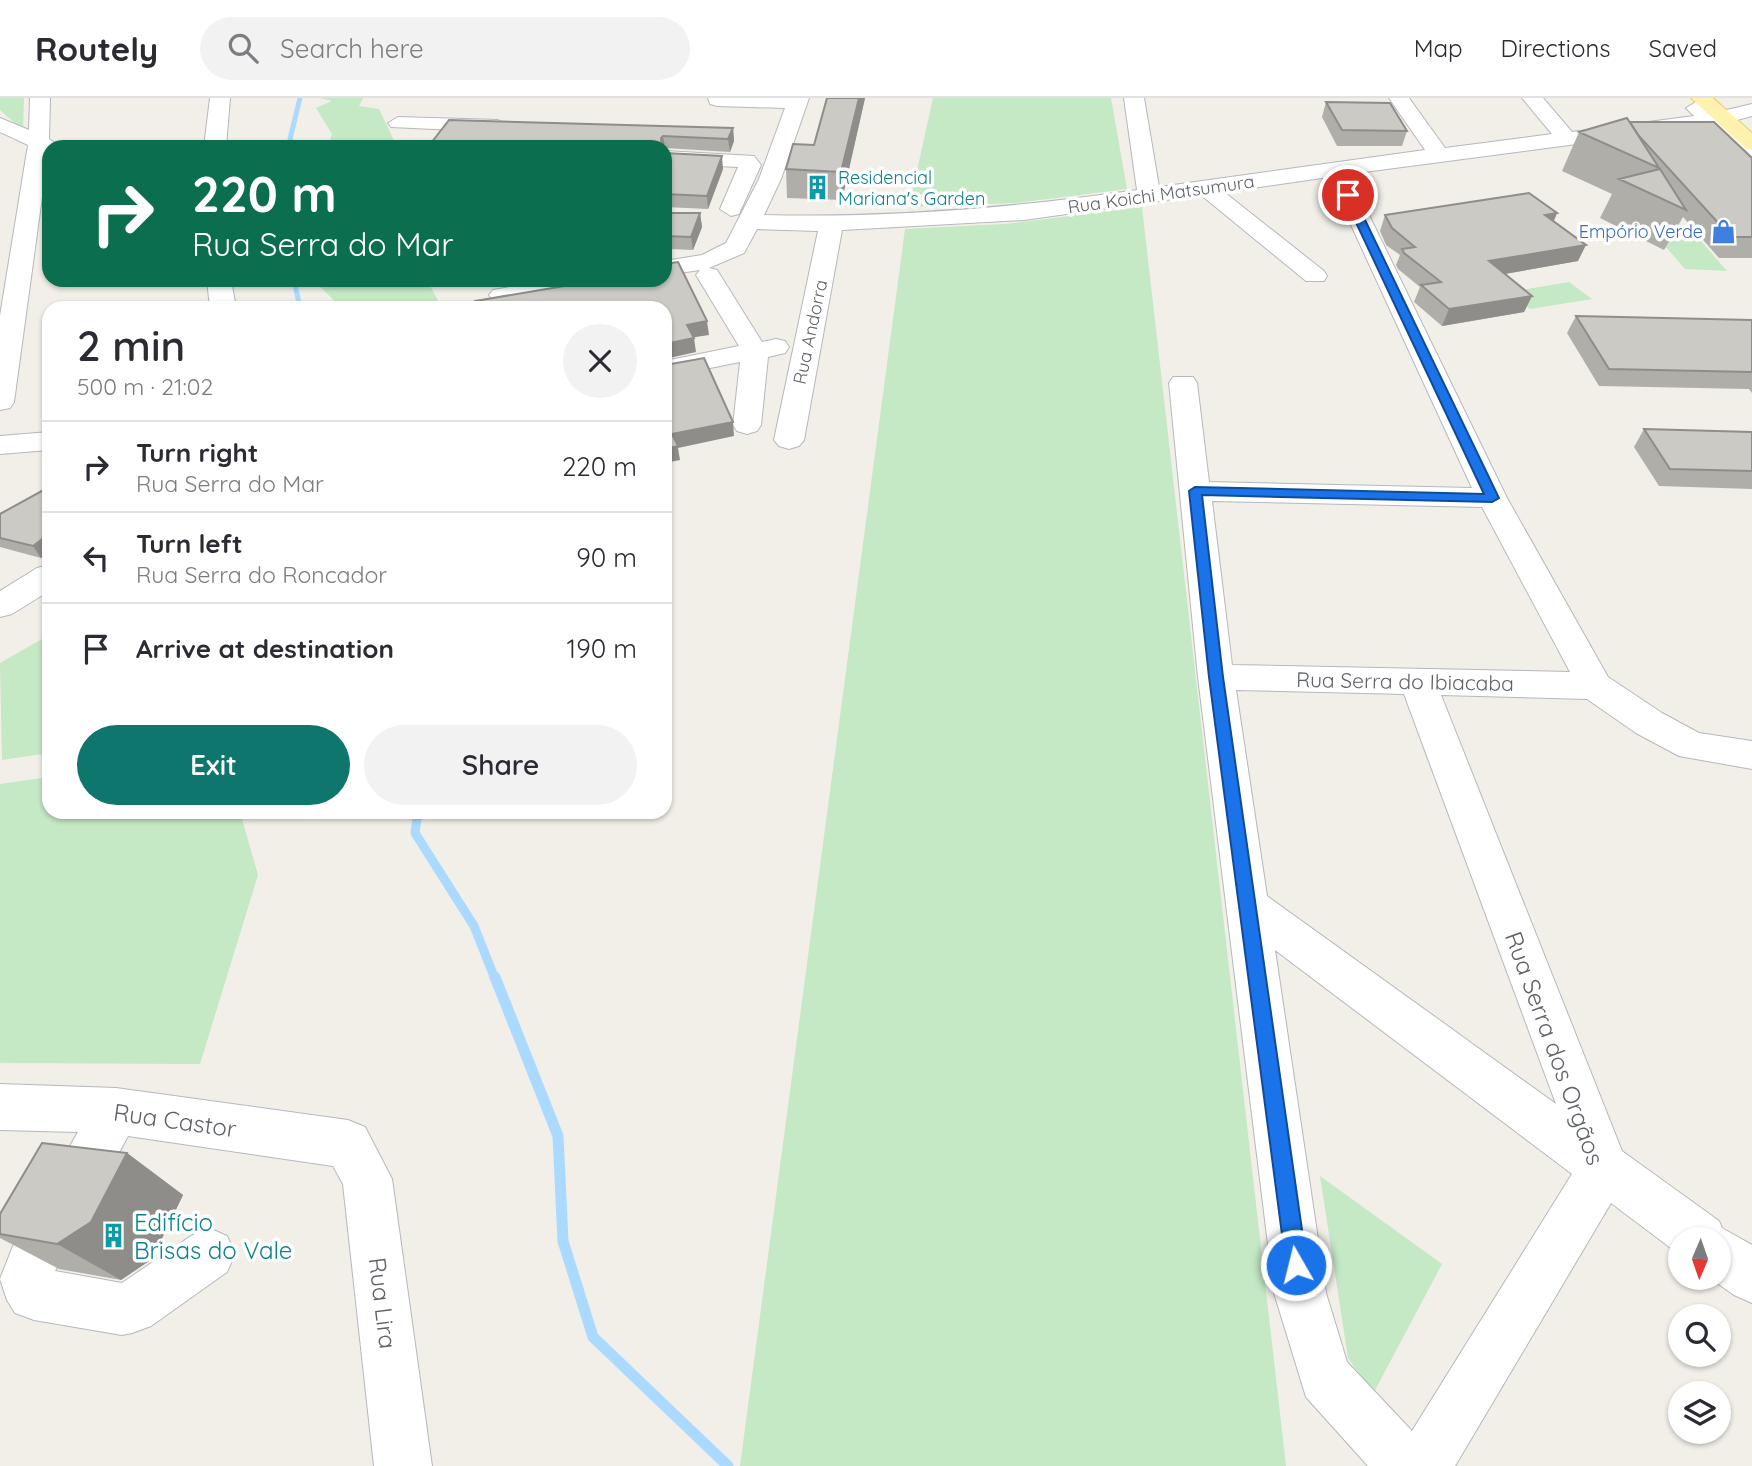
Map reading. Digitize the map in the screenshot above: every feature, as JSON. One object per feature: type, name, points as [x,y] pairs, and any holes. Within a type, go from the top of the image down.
[{"type":"main road","points":[[1701,98],[1711,120],[1752,144]]},
{"type":"street","points":[[40,98],[44,140]]},
{"type":"street","points":[[216,140],[220,98]]},
{"type":"street","points":[[1134,98],[1149,195]]},
{"type":"street","points":[[1399,98],[1439,155]]},
{"type":"street","points":[[1532,98],[1567,139]]},
{"type":"street","points":[[1683,98],[1752,156]]},
{"type":"street","points":[[701,138],[718,99],[798,101],[770,179],[729,220]]},
{"type":"street","name":"Rua Koichi Matsumura","points":[[729,220],[830,224],[1024,213],[1711,120],[1747,107]]},
{"type":"street","points":[[398,123],[523,127]]},
{"type":"street","points":[[0,124],[42,143]]},
{"type":"street","points":[[0,402],[42,156]]},
{"type":"street","points":[[672,157],[737,159],[750,164],[729,220],[736,248],[708,268],[672,268]]},
{"type":"street","points":[[1336,169],[1492,498],[1595,686],[1649,723],[1692,746],[1749,760]]},
{"type":"street","points":[[1206,188],[1315,276]]},
{"type":"street","name":"Rua Andorra","points":[[789,440],[830,240],[830,224]]},
{"type":"street","points":[[708,268],[755,351],[747,425]]},
{"type":"street","points":[[502,295],[552,287]]},
{"type":"street","points":[[672,368],[808,341]]},
{"type":"street","points":[[1183,383],[1216,677],[1300,1293],[1325,1378],[1406,1466]]},
{"type":"street","points":[[0,445],[42,442]]},
{"type":"street","points":[[1195,491],[1492,498]]},
{"type":"street","points":[[0,606],[42,580]]},
{"type":"street","name":"Rua Serra do Ibiacaba","points":[[1216,677],[1595,686]]},
{"type":"street","name":"Rua Serra dos Orgãos","points":[[1417,680],[1604,1168],[1423,1466]]},
{"type":"street","points":[[1247,905],[1684,1227]]},
{"type":"street","name":"Rua Castor","points":[[0,1107],[116,1111],[348,1144]]},
{"type":"street","points":[[116,1111],[31,1264],[25,1282],[34,1294],[122,1309],[143,1301],[209,1254]]},
{"type":"street","name":"Rua Lira","points":[[348,1144],[367,1180],[403,1466]]},
{"type":"street","points":[[1731,1262],[1752,1277]]},
{"type":"green space","points":[[0,98],[24,98],[23,130],[0,110]]},
{"type":"green space","points":[[320,98],[363,98],[359,106],[379,109],[394,140],[330,140],[332,134],[316,108],[332,101]]},
{"type":"green space","points":[[933,98],[1111,98],[1127,189],[1016,203],[909,207]]},
{"type":"green space","points":[[1142,207],[1286,1466],[740,1466],[905,229],[1005,224]]},
{"type":"green space","points":[[1659,239],[1700,240],[1727,271],[1685,269]]},
{"type":"green space","points":[[1569,282],[1592,299],[1530,309],[1508,292]]},
{"type":"green space","points":[[320,287],[431,287],[438,301],[335,301]]},
{"type":"green space","points":[[42,639],[42,754],[2,760],[0,663]]},
{"type":"green space","points":[[42,778],[42,819],[242,819],[258,875],[200,1064],[0,1063],[0,784]]},
{"type":"green space","points":[[1320,1176],[1442,1264],[1373,1394],[1348,1358]]},
{"type":"building","points":[[827,98],[859,98],[841,172],[786,169],[793,144],[814,145]]},
{"type":"building","points":[[1326,102],[1390,103],[1407,131],[1342,130]]},
{"type":"building","points":[[1627,118],[1659,168],[1579,132]]},
{"type":"building","points":[[449,120],[733,128],[728,139],[663,136],[661,140],[433,140]]},
{"type":"building","points":[[1630,122],[1714,122],[1752,158],[1752,237],[1731,237],[1639,136]]},
{"type":"building","points":[[672,153],[722,156],[707,196],[672,194]]},
{"type":"building","points":[[1660,169],[1686,210],[1619,179]]},
{"type":"building","points":[[1529,193],[1557,213],[1545,215],[1586,245],[1489,261],[1532,296],[1449,309],[1421,285],[1441,282],[1404,253],[1402,249],[1415,247],[1392,228],[1385,215]]},
{"type":"building","points":[[672,213],[700,213],[691,237],[672,236]]},
{"type":"building","points":[[678,262],[707,321],[687,325],[694,338],[672,343],[672,301],[475,301],[558,287],[672,287],[672,263]]},
{"type":"building","points":[[1576,316],[1752,320],[1752,372],[1609,369]]},
{"type":"building","points":[[704,358],[733,422],[672,434],[672,364]]},
{"type":"building","points":[[1644,429],[1752,432],[1752,471],[1670,469]]},
{"type":"building","points":[[672,434],[678,446],[672,447]]},
{"type":"building","points":[[42,491],[42,539],[33,546],[0,538],[0,514]]},
{"type":"building","points":[[42,1143],[127,1153],[91,1222],[57,1244],[0,1234],[0,1214]]},
{"type":"waterway","points":[[291,140],[300,98]]},
{"type":"waterway","points":[[296,287],[298,301]]},
{"type":"waterway","points":[[417,819],[415,833],[474,926],[495,979]]},
{"type":"waterway","points":[[495,977],[558,1136],[563,1241],[593,1337],[728,1466]]},
{"type":"place","name":"Residencial Mariana's Garden","points":[[818,187]]},
{"type":"place","name":"Empório Verde","points":[[1723,231]]},
{"type":"place","name":"Edifício Brisas do Vale","points":[[114,1236]]},
{"type":"route","points":[[1296,1265],[1216,677],[1195,491],[1492,498],[1348,195]]}]
